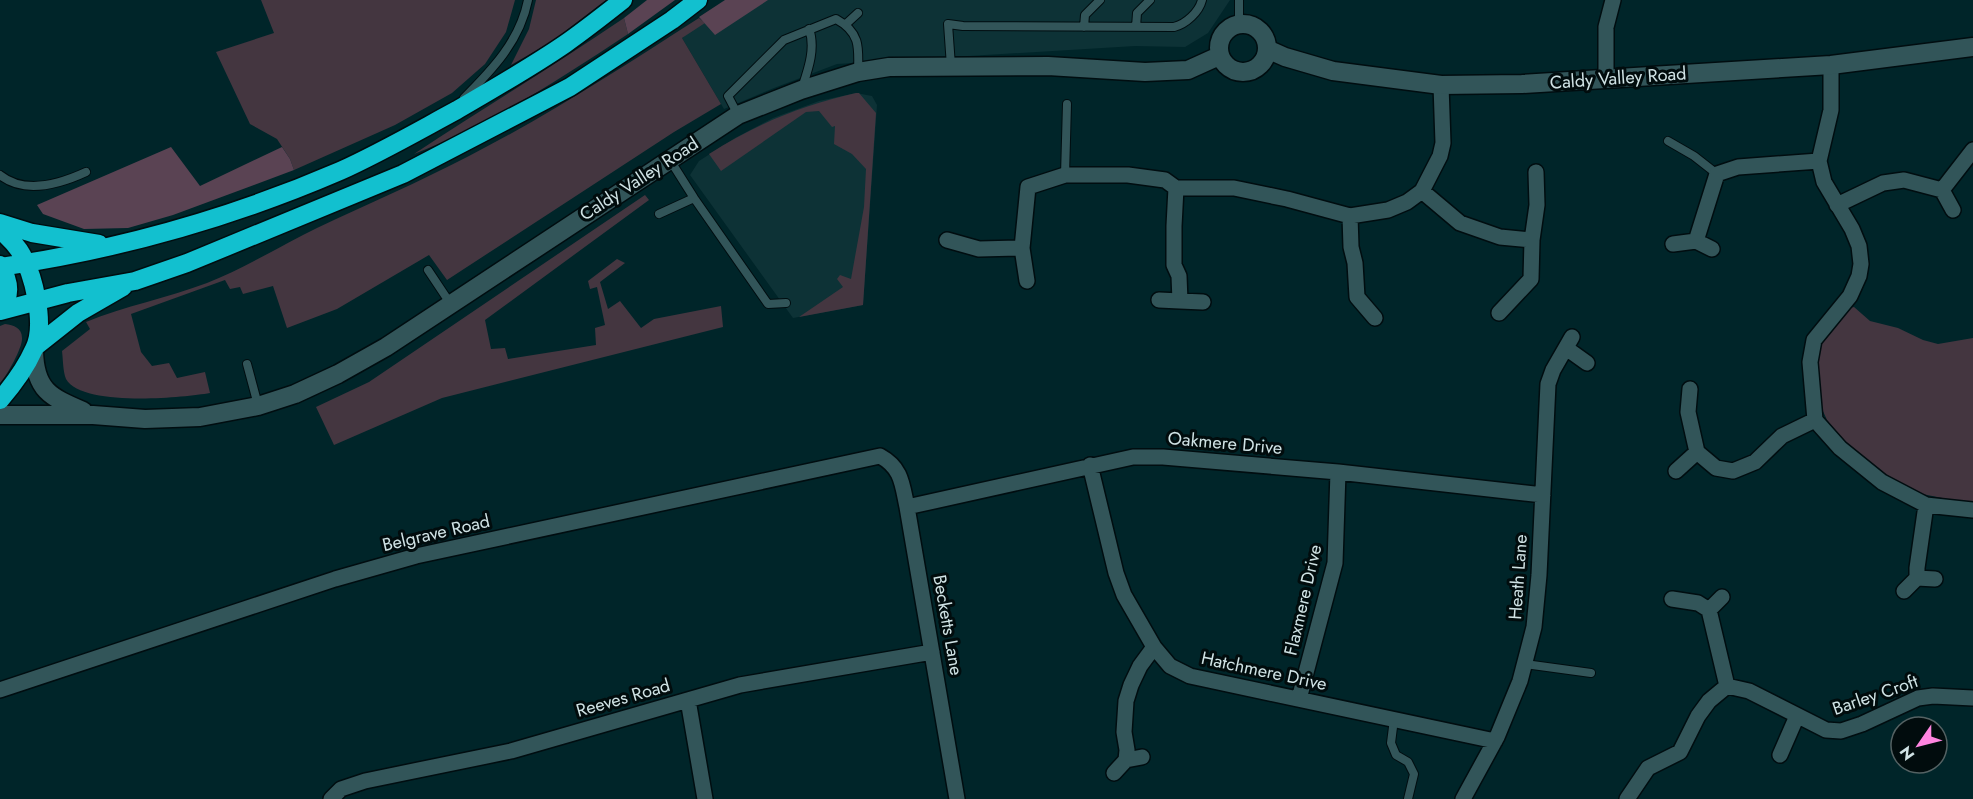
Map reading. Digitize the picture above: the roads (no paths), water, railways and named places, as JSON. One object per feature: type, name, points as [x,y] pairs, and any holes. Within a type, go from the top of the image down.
[{"type":"highway","points":[[0,310],[8,298],[4,289],[7,277],[0,266],[26,263],[182,229],[224,216],[340,171],[504,83],[556,49],[623,0]]},
{"type":"highway","points":[[0,310],[68,293],[135,280],[187,263],[403,174],[570,87],[672,20],[698,0]]},
{"type":"highway","points":[[0,223],[32,233],[113,245]]},
{"type":"highway","points":[[0,230],[14,243],[26,263],[33,284],[39,331],[35,349]]},
{"type":"highway","points":[[0,399],[12,386],[35,349],[78,313],[135,280]]},
{"type":"highway","points":[[4,289],[36,302]]},
{"type":"street","points":[[1606,78],[1606,27],[1613,0]]},
{"type":"street","points":[[1239,24],[1250,25],[1259,30],[1265,39],[1267,49],[1264,60],[1256,68],[1246,72],[1235,71],[1226,66],[1220,56],[1219,42],[1226,30],[1239,24]]},
{"type":"street","name":"Caldy Valley Road","points":[[1267,49],[1285,57],[1333,71],[1441,85],[1522,84],[1831,65],[1973,46]]},
{"type":"street","name":"Caldy Valley Road","points":[[0,415],[93,415],[145,419],[200,417],[258,406],[295,394],[338,374],[386,347],[738,115],[801,90],[858,72],[889,67],[1048,66],[1145,72],[1188,70],[1220,56]]},
{"type":"street","points":[[1831,65],[1831,110],[1819,161],[1824,182],[1856,237],[1861,264],[1859,276],[1850,296],[1814,340],[1810,362],[1815,420],[1840,448],[1866,472],[1882,482],[1926,505],[1973,510]]},
{"type":"street","points":[[1027,281],[1022,248],[1028,187],[1065,175],[1128,175],[1165,180],[1176,188],[1234,188],[1350,216],[1388,210],[1407,202],[1422,190],[1440,156],[1443,143],[1441,85]]},
{"type":"street","points":[[1942,190],[1973,150]]},
{"type":"street","points":[[1696,242],[1717,174],[1738,167],[1819,161]]},
{"type":"street","points":[[1499,313],[1531,279],[1532,240],[1538,205],[1536,172]]},
{"type":"street","points":[[1837,205],[1883,183],[1904,180],[1942,190],[1953,210]]},
{"type":"street","points":[[1176,188],[1174,265],[1179,276],[1180,301]]},
{"type":"street","points":[[1422,190],[1460,223],[1500,237],[1532,240]]},
{"type":"street","points":[[1350,216],[1357,297],[1375,318]]},
{"type":"street","points":[[947,240],[979,249],[1022,248]]},
{"type":"street","points":[[1673,244],[1696,242],[1712,249]]},
{"type":"street","points":[[1160,300],[1203,302]]},
{"type":"street","name":"Heath Lane","points":[[1463,799],[1495,741],[1520,681],[1534,627],[1548,384],[1553,370],[1569,343],[1587,363]]},
{"type":"street","name":"Caldy Valley Road","points":[[35,349],[36,375],[42,387],[52,397],[93,415]]},
{"type":"street","points":[[1690,389],[1688,412],[1697,452],[1716,468],[1733,471],[1755,462],[1782,436],[1815,420]]},
{"type":"street","points":[[1676,471],[1697,452]]},
{"type":"street","name":"Belgrave Road","points":[[0,690],[335,579],[416,556],[867,458],[880,456],[890,462]]},
{"type":"street","name":"Oakmere Drive","points":[[907,507],[1133,457],[1163,457],[1338,472],[1543,495]]},
{"type":"street","name":"Becketts Lane","points":[[890,462],[898,471],[907,507],[957,799]]},
{"type":"street","name":"Hatchmere Drive","points":[[1090,465],[1116,573],[1124,595],[1154,647],[1170,666],[1190,675],[1495,741]]},
{"type":"street","name":"Flaxmere Drive","points":[[1299,699],[1335,563],[1338,472]]},
{"type":"street","points":[[1904,591],[1917,578],[1926,505]]},
{"type":"street","points":[[1917,578],[1935,579]]},
{"type":"street","points":[[1709,610],[1722,597]]},
{"type":"street","points":[[1627,799],[1648,768],[1680,752],[1698,716],[1709,701],[1727,686],[1709,610],[1698,603],[1672,599]]},
{"type":"street","points":[[1114,773],[1126,760],[1124,732],[1126,701],[1131,685],[1140,666],[1154,647]]},
{"type":"street","name":"Reeves Road","points":[[331,799],[341,789],[365,781],[511,751],[741,685],[933,651]]},
{"type":"street","name":"Barley Croft","points":[[1727,686],[1749,691],[1826,730],[1840,731],[1862,724],[1918,698],[1933,696],[1973,698]]},
{"type":"street","points":[[688,700],[705,799]]},
{"type":"street","points":[[1779,755],[1797,716]]},
{"type":"street","points":[[1126,760],[1142,758]]},
{"type":"lane","points":[[445,116],[496,67],[525,17],[528,0]]},
{"type":"lane","points":[[1084,27],[1085,15],[1100,0]]},
{"type":"lane","points":[[1136,27],[1137,13],[1150,0]]},
{"type":"lane","points":[[951,66],[948,24],[1174,27],[1182,25],[1201,6],[1202,0]]},
{"type":"lane","points":[[1239,0],[1239,24]]},
{"type":"lane","points":[[846,24],[858,13]]},
{"type":"lane","points":[[738,115],[728,96],[784,40],[836,19],[846,24],[859,44],[858,72]]},
{"type":"lane","points":[[801,90],[811,56],[813,39],[809,29]]},
{"type":"lane","points":[[1065,175],[1067,104]]},
{"type":"lane","points":[[1668,141],[1694,156],[1717,174]]},
{"type":"lane","points":[[670,159],[694,198],[768,304],[786,303]]},
{"type":"lane","points":[[0,175],[24,186],[35,186],[64,182],[86,172]]},
{"type":"lane","points":[[659,214],[694,198]]},
{"type":"lane","points":[[428,270],[450,303]]},
{"type":"lane","points":[[247,364],[258,406]]},
{"type":"lane","points":[[1525,664],[1591,673]]},
{"type":"lane","points":[[1394,719],[1391,743],[1396,754],[1408,762],[1414,774],[1408,799]]}]
